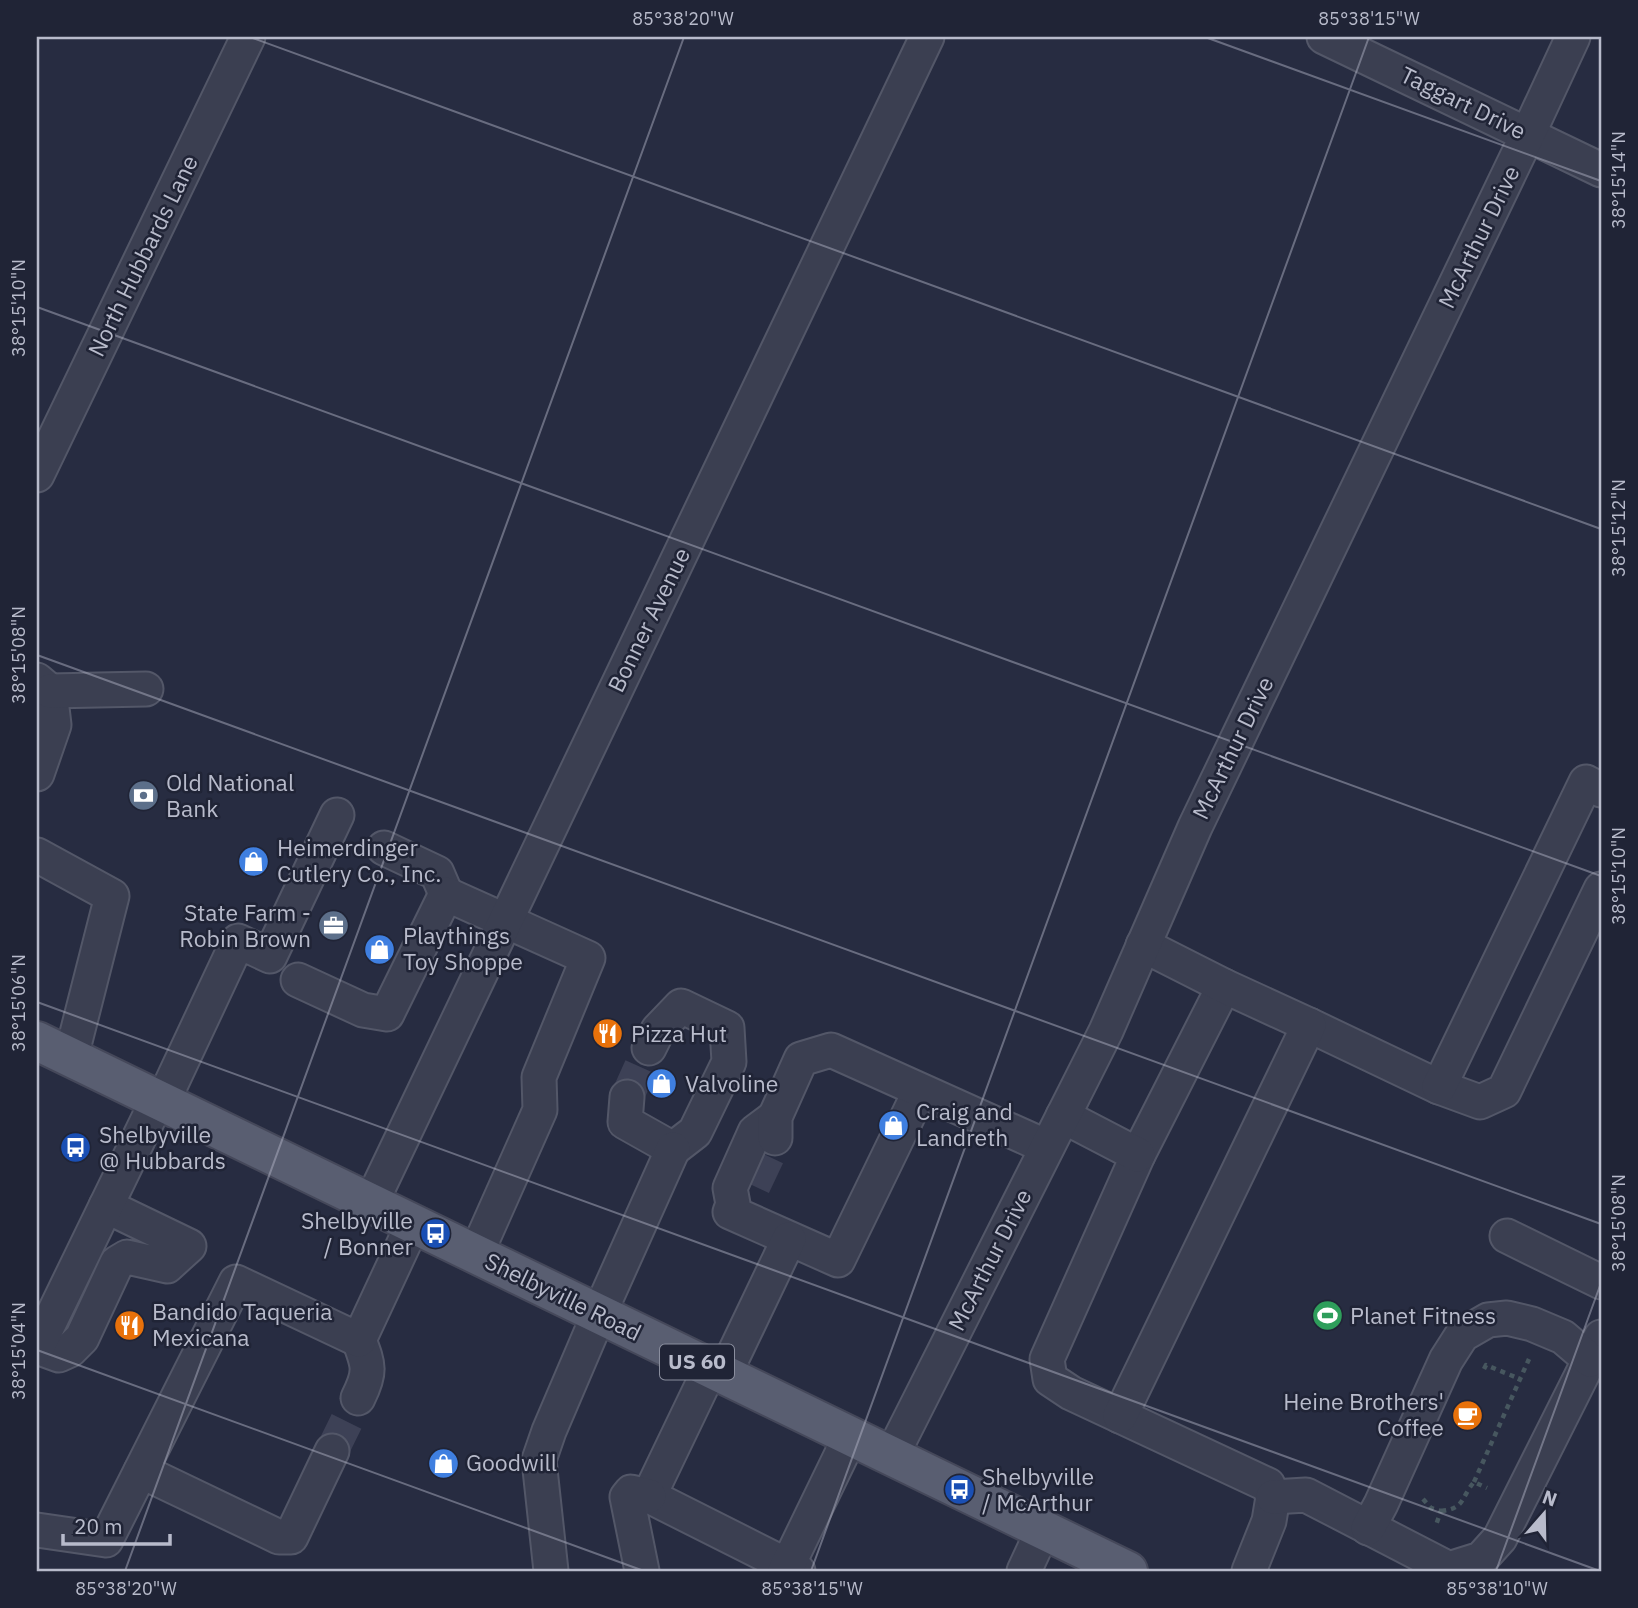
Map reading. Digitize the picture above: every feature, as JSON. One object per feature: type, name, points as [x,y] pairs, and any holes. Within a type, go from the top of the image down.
[{"type":"main road","name":"Shelbyville Road","points":[[37,1041],[1128,1571]]},
{"type":"street","name":"North Hubbards Lane","points":[[37,475],[248,37]]},
{"type":"street","name":"Bonner Avenue","points":[[371,1203],[927,37]]},
{"type":"street","name":"Taggart Drive","points":[[1324,37],[1601,170]]},
{"type":"street","name":"McArthur Drive","points":[[891,1457],[1106,1031],[1201,814],[1573,37]]},
{"type":"street","points":[[37,774],[54,725],[43,685],[146,690]]},
{"type":"street","points":[[1438,1087],[1586,782],[1601,790]]},
{"type":"street","points":[[106,1206],[189,1246],[167,1266],[127,1257],[117,1263],[82,1338],[70,1350],[59,1355],[37,1348],[106,1206],[161,1100],[238,941],[270,956],[337,815]]},
{"type":"street","points":[[384,848],[438,873],[446,894],[588,958],[539,1077],[540,1110],[476,1254]]},
{"type":"street","points":[[37,855],[112,895],[71,1057]]},
{"type":"street","points":[[1143,945],[1438,1087],[1480,1102],[1504,1091],[1601,889]]},
{"type":"street","points":[[298,979],[363,1010],[387,1014],[446,894]]},
{"type":"street","points":[[1224,986],[1138,1155],[1047,1359],[1050,1379],[1071,1393],[1268,1485],[1273,1497],[1269,1521],[1249,1571]]},
{"type":"street","points":[[551,1571],[539,1460],[599,1314],[673,1149],[695,1132],[729,1062],[727,1028],[681,1006],[658,1030],[658,1052]]},
{"type":"street","points":[[1120,1416],[1309,1025]]},
{"type":"street","points":[[771,1150],[775,1140],[775,1117],[802,1059],[831,1050],[1047,1147]]},
{"type":"street","points":[[775,1117],[755,1132],[730,1188],[744,1195],[730,1212],[838,1260],[920,1091]]},
{"type":"street","points":[[638,1112],[673,1149]]},
{"type":"street","points":[[1063,1116],[1138,1155]]},
{"type":"street","points":[[359,1340],[413,1224]]},
{"type":"street","points":[[1507,1236],[1601,1282]]},
{"type":"street","points":[[649,1496],[789,1238]]},
{"type":"street","points":[[37,1530],[106,1540],[236,1282],[359,1340],[368,1364],[366,1382],[358,1398]]},
{"type":"street","points":[[1273,1497],[1306,1495],[1368,1528],[1449,1570],[1483,1565],[1500,1538],[1595,1348],[1532,1324],[1507,1318],[1488,1320],[1462,1335],[1446,1360],[1368,1528]]},
{"type":"street","points":[[642,1571],[627,1497],[631,1492],[649,1496],[790,1570],[850,1437]]},
{"type":"street","points":[[141,1471],[279,1537],[291,1537],[332,1451]]},
{"type":"street","points":[[1024,1571],[1043,1531]]},
{"type":"path","points":[[1423,1499],[1431,1508],[1452,1510],[1463,1501],[1474,1482],[1520,1379],[1486,1365],[1483,1372]]},
{"type":"path","points":[[1474,1482],[1492,1491]]},
{"type":"path","points":[[1437,1519],[1441,1511]]},
{"type":"tunnel","points":[[627,1097],[649,1048]]},
{"type":"tunnel","points":[[754,1186],[771,1150]]},
{"type":"tunnel","points":[[332,1451],[358,1398]]},
{"type":"place","name":"Old National Bank","points":[[143,796]]},
{"type":"place","name":"Heimerdinger Cutlery Co., Inc.","points":[[254,861]]},
{"type":"place","name":"State Farm - Robin Brown","points":[[334,926]]},
{"type":"place","name":"Playthings Toy Shoppe","points":[[380,949]]},
{"type":"place","name":"Pizza Hut","points":[[608,1034]]},
{"type":"place","name":"Valvoline","points":[[662,1084]]},
{"type":"place","name":"Craig and Landreth","points":[[893,1125]]},
{"type":"place","name":"Shelbyville @ Hubbards","points":[[76,1148]]},
{"type":"place","name":"Shelbyville / Bonner","points":[[436,1234]]},
{"type":"place","name":"Planet Fitness","points":[[1327,1316]]},
{"type":"place","name":"Bandido Taqueria Mexicana","points":[[129,1325]]},
{"type":"place","name":"Heine Brothers' Coffee","points":[[1467,1415]]},
{"type":"place","name":"Goodwill","points":[[443,1463]]},
{"type":"place","name":"Shelbyville / McArthur","points":[[959,1490]]}]
